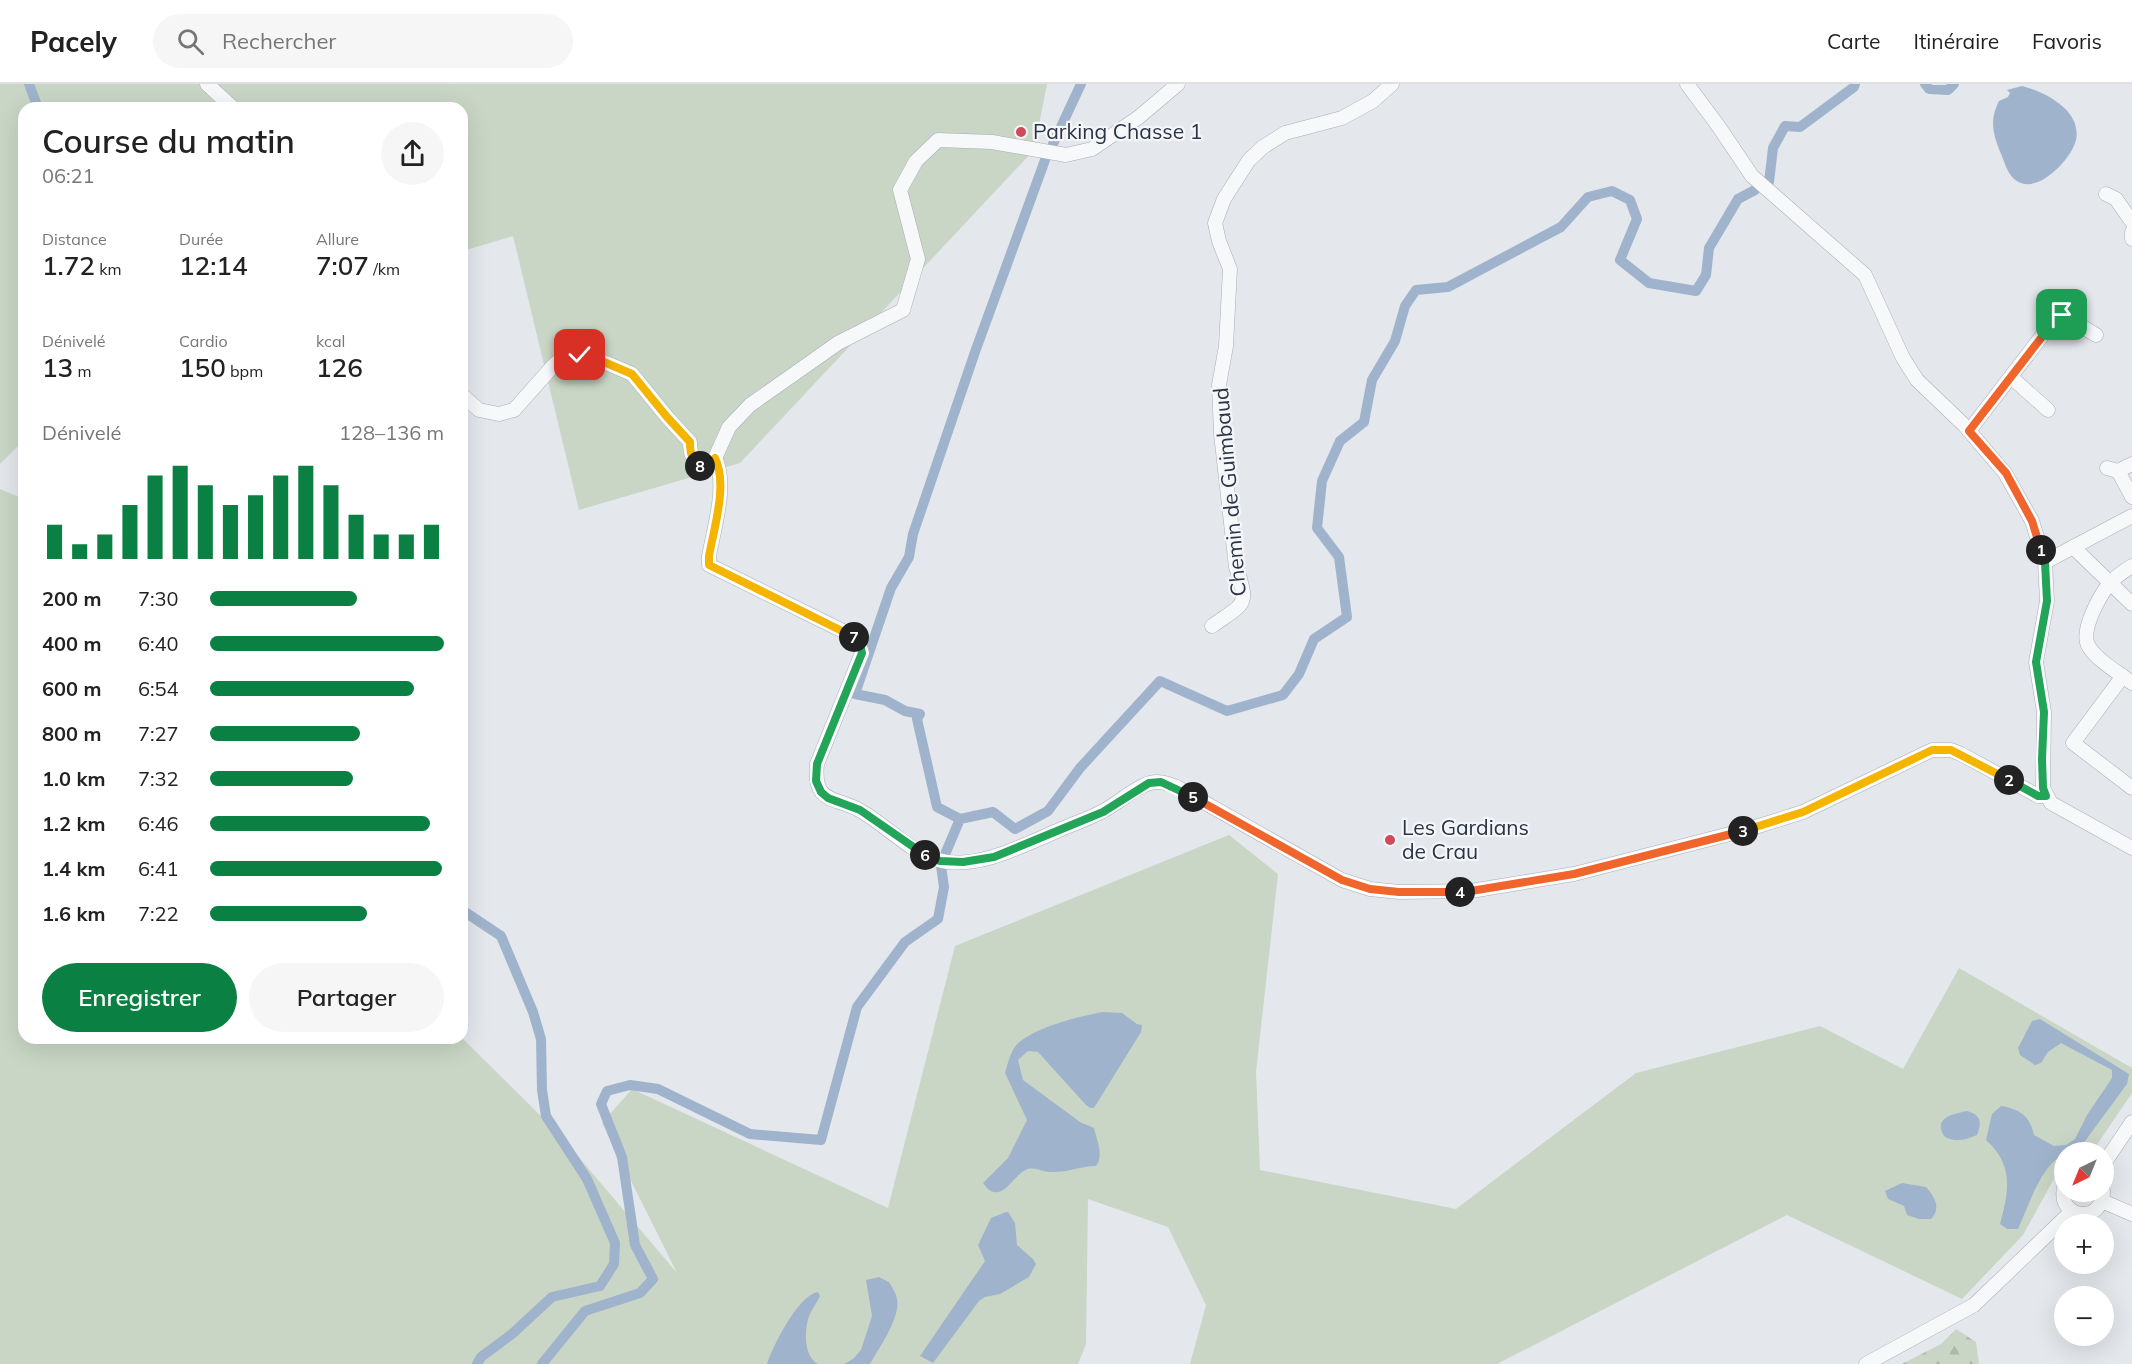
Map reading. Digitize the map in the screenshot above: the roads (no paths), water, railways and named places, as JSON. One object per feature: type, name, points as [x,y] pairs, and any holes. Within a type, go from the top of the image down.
[{"type":"street","points":[[207,84],[226,102]]},
{"type":"street","points":[[468,401],[479,410],[499,414],[514,411],[565,355],[578,354],[632,374],[690,442],[690,453],[694,461],[701,467],[709,465],[715,458],[729,427],[750,405],[838,344],[903,310],[918,260],[900,190],[916,160],[938,140],[992,142],[1066,155],[1092,148],[1138,117],[1178,84]]},
{"type":"street","name":"Chemin de Guimbaud","points":[[1212,626],[1242,605],[1244,598],[1244,589],[1236,567],[1220,425],[1219,385],[1226,346],[1230,269],[1215,223],[1224,199],[1249,160],[1263,147],[1285,133],[1342,118],[1373,101],[1392,84]]},
{"type":"street","points":[[1687,84],[1752,176],[1865,275],[1903,358],[1917,380],[1969,431],[2006,473],[2032,521],[2045,562],[2047,601],[2036,662],[2044,712],[2043,788],[2051,803],[2132,848]]},
{"type":"street","points":[[2106,194],[2116,199],[2132,222]]},
{"type":"street","points":[[2132,232],[2132,239]]},
{"type":"street","points":[[1969,431],[2055,320],[2062,315],[2096,335]]},
{"type":"street","points":[[2011,377],[2048,410]]},
{"type":"street","points":[[715,458],[719,466],[719,502],[709,565],[853,636],[860,644],[862,653],[817,764],[816,781],[821,792],[828,798],[860,810],[922,853],[940,861],[963,862],[994,857],[1103,812],[1149,783],[1161,782],[1177,788],[1342,880],[1370,889],[1409,892],[1471,891],[1574,874],[1749,829],[1803,812],[1932,750],[1951,750],[1961,754],[2038,796],[2046,796]]},
{"type":"street","points":[[2132,464],[2113,470],[2132,497]]},
{"type":"street","points":[[2045,562],[2132,516]]},
{"type":"street","points":[[2073,547],[2132,604]]},
{"type":"street","points":[[2132,566],[2110,583],[2097,602],[2086,633],[2087,645],[2098,657],[2127,679],[2073,743],[2132,788]]},
{"type":"street","points":[[2114,1150],[2132,1122]]},
{"type":"street","points":[[2065,1202],[2072,1211],[2077,1213],[2094,1211],[2099,1202]]},
{"type":"street","points":[[2112,1202],[2132,1214]]},
{"type":"street","points":[[1866,1364],[1974,1305],[2072,1211]]},
{"type":"water","points":[[2022,86],[2041,93],[2060,104],[2073,120],[2076,130],[2076,140],[2062,164],[2046,178],[2029,184],[2021,183],[2010,175],[1993,128],[1994,115],[1999,101],[2008,97],[2010,93],[2007,90]]},
{"type":"water","points":[[1103,1012],[1122,1013],[1142,1025],[1141,1032],[1094,1108],[1086,1105],[1038,1052],[1028,1051],[1018,1060],[1023,1080],[1080,1122],[1094,1128],[1100,1153],[1096,1166],[1056,1172],[1028,1169],[1001,1191],[989,1190],[983,1183],[1008,1158],[1027,1120],[1005,1073],[1013,1050],[1019,1043],[1041,1030],[1068,1020]]},
{"type":"water","points":[[2040,1019],[2129,1074],[2127,1084],[2084,1142],[2070,1142],[2075,1139],[2087,1115],[2112,1078],[2112,1070],[2061,1043],[2048,1052],[2041,1063],[2035,1065],[2020,1055],[2018,1048],[2032,1021]]},
{"type":"water","points":[[2001,1106],[2019,1111],[2027,1118],[2034,1135],[2054,1146],[2054,1162],[2036,1187],[2018,1229],[2007,1229],[2000,1224],[2007,1190],[2005,1169],[1995,1149],[1986,1140],[1992,1114]]},
{"type":"water","points":[[1967,1111],[1978,1117],[1980,1126],[1977,1135],[1960,1140],[1952,1140],[1944,1136],[1941,1130],[1942,1121],[1950,1115]]},
{"type":"water","points":[[1902,1183],[1926,1187],[1934,1198],[1936,1206],[1931,1219],[1919,1219],[1907,1215],[1904,1206],[1888,1199],[1885,1191]]},
{"type":"water","points":[[1006,1212],[1015,1223],[1017,1245],[1036,1264],[1029,1277],[1000,1294],[985,1297],[979,1301],[933,1363],[920,1356],[985,1261],[978,1245],[991,1218]]},
{"type":"water","points":[[879,1277],[889,1282],[894,1290],[897,1306],[893,1323],[870,1364],[844,1364],[853,1359],[861,1350],[872,1316],[866,1280]]},
{"type":"water","points":[[818,1292],[820,1296],[810,1314],[806,1341],[810,1355],[818,1364],[767,1364],[787,1322],[802,1302]]},
{"type":"waterway","points":[[29,84],[36,102]]},
{"type":"waterway","points":[[1053,144],[1081,84]]},
{"type":"waterway","points":[[1769,182],[1773,148],[1785,126],[1800,127],[1855,84]]},
{"type":"waterway","points":[[1925,84],[1929,89],[1948,90],[1954,84]]},
{"type":"waterway","points":[[960,819],[937,807],[917,719],[920,714],[905,711],[885,700],[855,694],[891,588],[909,557],[913,534],[975,352],[1045,160]]},
{"type":"waterway","points":[[946,852],[960,819],[993,812],[1015,829],[1048,811],[1080,768],[1160,681],[1227,711],[1283,695],[1299,674],[1314,639],[1347,617],[1339,557],[1317,528],[1322,481],[1340,441],[1364,422],[1372,380],[1395,341],[1405,306],[1416,290],[1448,287],[1561,227],[1588,197],[1612,191],[1630,200],[1637,219],[1620,260],[1649,283],[1696,291],[1706,275],[1709,248],[1738,199],[1755,190]]},
{"type":"waterway","points":[[542,1364],[585,1311],[640,1293],[653,1279],[635,1245],[622,1157],[601,1104],[607,1091],[630,1085],[658,1089],[750,1134],[821,1140],[857,1007],[905,942],[938,919],[944,887],[941,866]]},
{"type":"waterway","points":[[468,914],[501,936],[533,1012],[541,1039],[542,1090],[546,1116],[587,1179],[615,1243],[614,1264],[600,1286],[552,1297],[512,1334],[481,1357],[477,1364]]},
{"type":"place","name":"Parking Chasse 1","points":[[1021,132]]},
{"type":"place","name":"Les Gardians de Crau","points":[[1390,840]]}]
